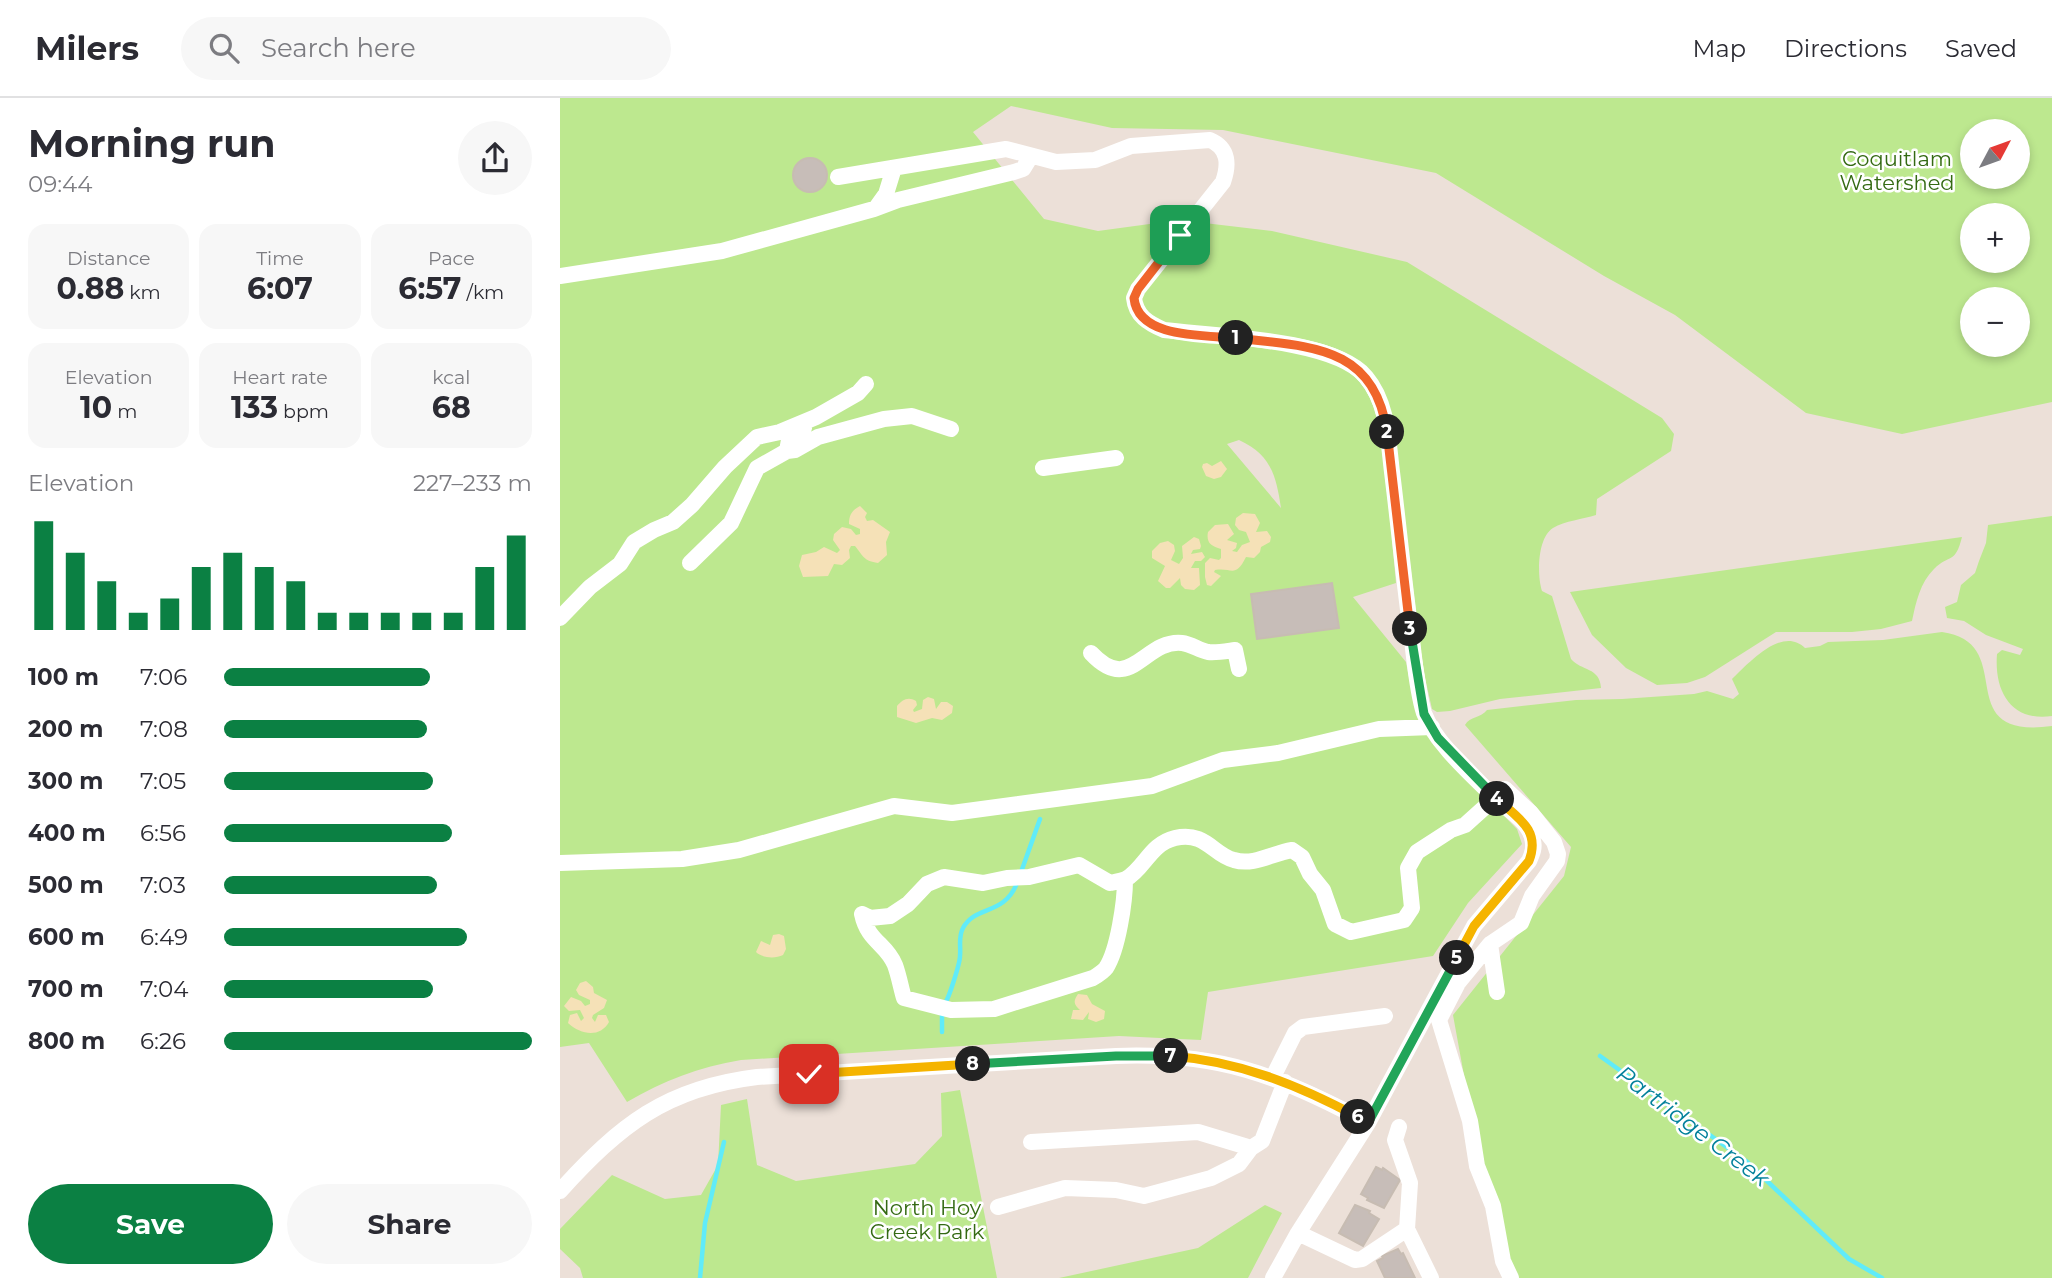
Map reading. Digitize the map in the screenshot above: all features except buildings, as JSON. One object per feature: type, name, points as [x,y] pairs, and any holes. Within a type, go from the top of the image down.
[{"type":"street","points":[[838,177],[1006,149],[1056,162],[1095,160],[1131,146],[1210,141],[1217,143],[1223,149],[1228,163],[1223,182],[1138,289],[1134,298],[1135,305],[1143,319],[1164,330],[1320,350],[1356,366],[1373,386],[1384,411],[1414,657],[1424,714],[1438,738],[1525,824],[1531,833],[1533,850],[1529,861],[1474,926],[1368,1123],[1298,1233],[1273,1278]]},
{"type":"street","points":[[560,276],[722,251],[898,200],[1014,172],[1023,169],[1031,156]]},
{"type":"street","points":[[876,208],[886,194],[894,168]]},
{"type":"street","points":[[560,618],[590,587],[620,564],[634,542],[673,522],[692,505],[725,467],[757,437],[780,432],[816,417],[858,393],[866,384]]},
{"type":"street","points":[[690,563],[731,523],[757,468],[786,451],[795,450],[818,437],[884,419],[912,416],[951,429]]},
{"type":"street","points":[[786,451],[789,440],[816,417]]},
{"type":"street","points":[[1043,468],[1116,458]]},
{"type":"street","points":[[1091,653],[1107,668],[1115,669],[1132,667],[1163,647],[1182,643],[1209,652],[1235,650],[1239,669]]},
{"type":"street","points":[[560,863],[682,859],[739,850],[894,806],[952,813],[1152,786],[1223,760],[1278,753],[1378,729],[1432,727]]},
{"type":"street","points":[[1125,880],[1125,903],[1111,958],[1105,970],[1093,978],[994,1009],[951,1010],[905,998],[895,965],[866,928],[862,914],[870,918],[890,916],[908,904],[927,884],[944,877],[983,883],[1029,877],[1079,865],[1110,883],[1125,880],[1152,850],[1174,838],[1195,838],[1233,860],[1255,861],[1292,850],[1302,857],[1310,874],[1323,890],[1335,924],[1352,932],[1404,920],[1412,908],[1408,868],[1417,852],[1451,830],[1465,825],[1503,790],[1542,824],[1554,842],[1557,861],[1532,896],[1521,923],[1490,944],[1458,983],[1439,1020],[1470,1121],[1477,1166],[1493,1206],[1503,1261],[1511,1278]]},
{"type":"street","points":[[1490,944],[1497,992]]},
{"type":"street","points":[[998,1207],[1065,1188],[1116,1190],[1144,1196],[1211,1178],[1239,1164],[1251,1148],[1262,1141],[1295,1033],[1303,1027],[1385,1016]]},
{"type":"street","points":[[560,1191],[603,1144],[646,1112],[689,1092],[732,1080],[757,1077],[1139,1055],[1208,1060],[1279,1079],[1368,1123]]},
{"type":"street","points":[[1399,1128],[1395,1140],[1410,1183],[1407,1229],[1431,1278]]},
{"type":"street","points":[[1031,1142],[1198,1132],[1251,1148]]},
{"type":"street","points":[[1298,1233],[1355,1260],[1362,1259],[1407,1229]]},
{"type":"green space","name":"Coquitlam Watershed","points":[[560,98],[2052,98],[2052,402],[1902,434],[1806,413],[1675,315],[1604,276],[1436,173],[1223,130],[1112,128],[1011,106],[973,132],[1044,219],[1098,231],[1179,220],[1272,231],[1407,262],[1662,418],[1674,434],[1671,451],[1597,499],[1596,515],[1553,528],[1541,548],[1539,576],[1542,591],[1552,596],[1571,659],[1594,673],[1601,688],[1500,699],[1450,711],[1437,712],[1432,709],[1423,669],[1407,539],[1392,539],[1396,583],[1353,597],[1406,662],[1415,708],[1431,742],[1517,829],[1522,844],[1468,903],[1433,956],[1208,992],[1201,1040],[1119,1036],[741,1060],[682,1076],[627,1102],[589,1043],[560,1047]],"holes":[[[1239,440],[1258,452],[1270,467],[1281,508],[1227,444]]]},
{"type":"green space","points":[[2052,516],[2052,716],[2038,717],[2016,709],[2002,691],[1999,680],[1997,654],[2002,650],[2020,655],[2023,649],[1986,635],[1964,621],[1947,618],[1945,607],[1957,602],[1961,585],[1975,573],[1986,543],[1988,525]]},
{"type":"green space","points":[[1962,537],[1957,552],[1934,569],[1925,580],[1912,621],[1881,629],[1852,632],[1776,632],[1705,677],[1687,683],[1657,685],[1626,668],[1592,635],[1570,592]]},
{"type":"green space","points":[[1942,632],[1965,640],[1978,653],[1992,705],[2002,719],[2020,726],[2052,726],[2052,1278],[1509,1278],[1453,1015],[1564,876],[1571,847],[1465,725],[1487,710],[1576,700],[1622,699],[1707,691],[1733,699],[1739,694],[1732,679],[1766,649],[1776,644],[1796,642],[1805,648],[1828,642],[1883,640]]},
{"type":"green space","name":"North Hoy Creek Park","points":[[960,1090],[997,1278],[583,1278],[580,1268],[560,1249],[560,1229],[612,1175],[665,1199],[701,1195],[718,1165],[721,1105],[747,1099],[757,1165],[796,1181],[915,1164],[942,1136],[941,1093]]},
{"type":"green space","points":[[1265,1205],[1282,1213],[1248,1278],[1059,1278],[1198,1248]]},
{"type":"sand","points":[[1221,461],[1227,469],[1221,477],[1214,479],[1206,476],[1203,464],[1212,466]]},
{"type":"sand","points":[[860,506],[867,513],[867,521],[873,520],[890,532],[886,542],[887,555],[878,563],[873,562],[864,558],[855,546],[851,546],[850,558],[842,565],[834,564],[828,576],[803,577],[799,566],[802,555],[824,547],[837,553],[840,550],[833,540],[834,534],[842,527],[851,529],[856,535],[860,534],[860,529],[849,524],[852,513]]},
{"type":"sand","points":[[1243,513],[1255,514],[1260,523],[1256,532],[1267,531],[1271,537],[1270,542],[1261,547],[1254,558],[1246,557],[1236,570],[1215,570],[1214,572],[1221,576],[1211,586],[1207,585],[1205,563],[1210,558],[1221,558],[1221,549],[1210,544],[1208,532],[1215,525],[1228,524],[1234,534],[1227,540],[1237,543],[1232,551],[1237,552],[1242,545],[1250,542],[1246,532],[1235,525],[1236,518]]},
{"type":"sand","points":[[1194,537],[1199,539],[1201,546],[1191,554],[1202,552],[1205,557],[1201,561],[1195,561],[1191,568],[1199,568],[1200,585],[1194,590],[1185,589],[1180,578],[1170,588],[1166,588],[1158,581],[1165,566],[1152,558],[1152,551],[1160,543],[1168,541],[1174,545],[1175,551],[1171,560],[1179,564],[1183,558],[1182,546]]},
{"type":"sand","points":[[928,697],[934,699],[936,709],[941,702],[953,706],[952,713],[942,720],[932,718],[916,723],[897,717],[897,706],[903,700],[916,701],[914,712],[922,709],[923,700]]},
{"type":"sand","points":[[773,935],[784,936],[786,949],[783,955],[769,957],[756,952],[761,941],[770,945]]},
{"type":"sand","points":[[586,981],[593,987],[594,993],[607,1000],[604,1008],[592,1018],[595,1022],[598,1015],[606,1015],[609,1022],[596,1033],[584,1032],[568,1023],[570,1015],[577,1013],[581,1021],[584,1018],[580,1010],[569,1011],[564,1006],[571,997],[585,1006],[590,1004],[590,1000],[579,995],[576,990],[580,983]]},
{"type":"sand","points":[[1078,994],[1087,995],[1092,1004],[1105,1011],[1104,1019],[1096,1022],[1088,1019],[1089,1012],[1083,1020],[1071,1019],[1073,1010],[1080,1010],[1075,1004]]},
{"type":"waterway","points":[[1020,875],[1040,819]]},
{"type":"waterway","points":[[945,1003],[958,966],[961,931],[975,916],[1005,901],[1017,883]]},
{"type":"waterway","points":[[942,1010],[942,1032]]},
{"type":"waterway","name":"Partridge Creek","points":[[1600,1056],[1746,1161],[1849,1259],[1882,1278]]},
{"type":"waterway","points":[[700,1278],[705,1223],[724,1142]]},
{"type":"route","points":[[809,1074],[1116,1056],[1175,1056],[1218,1062],[1273,1077],[1319,1096],[1368,1123],[1474,926],[1529,861],[1533,840],[1525,824],[1438,738],[1424,714],[1406,600],[1384,411],[1373,386],[1356,366],[1320,350],[1164,330],[1143,319],[1138,313],[1134,298],[1180,235]]}]
